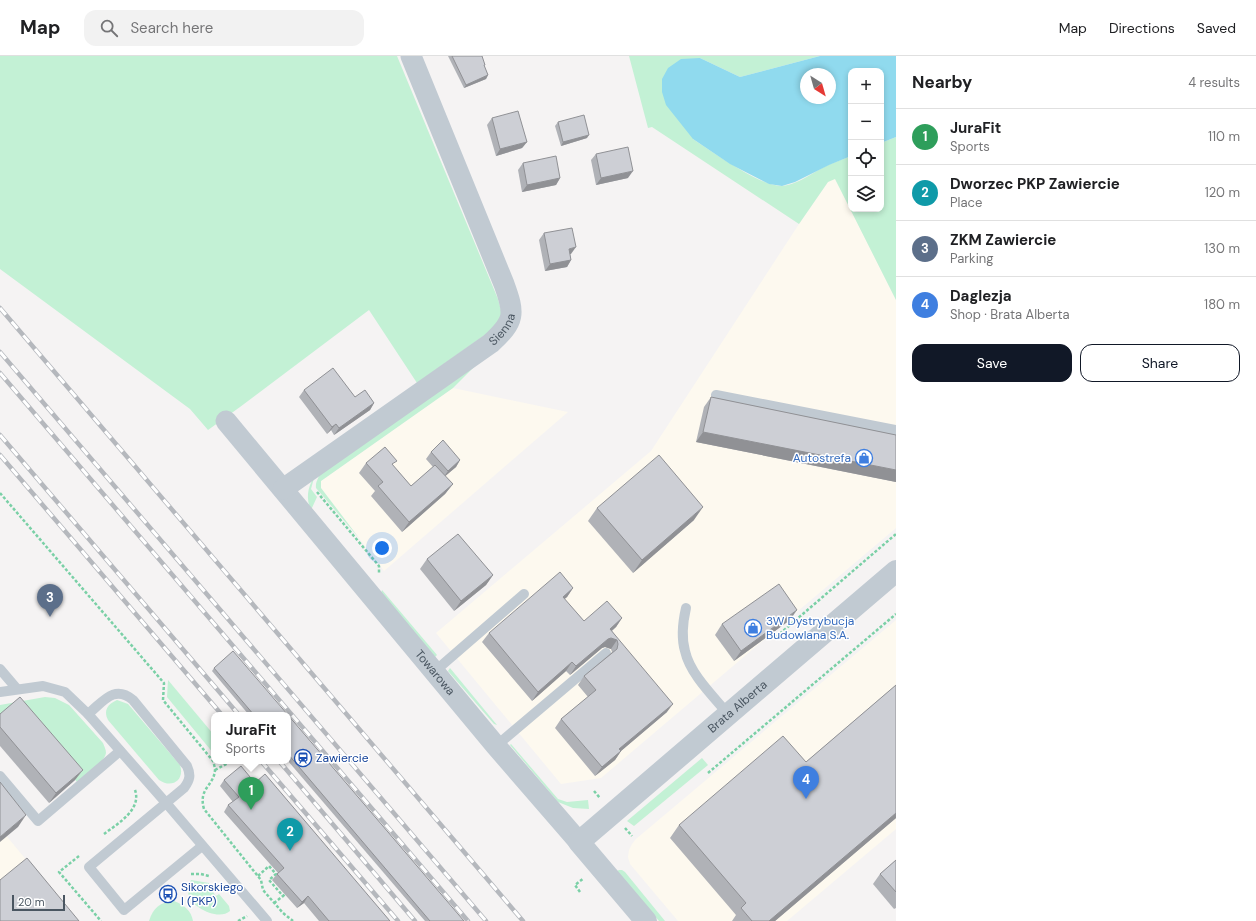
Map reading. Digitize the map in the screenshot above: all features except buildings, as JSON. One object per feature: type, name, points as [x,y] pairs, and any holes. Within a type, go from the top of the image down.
[{"type":"street","name":"Sienna","points":[[283,489],[491,343],[504,331],[511,314],[512,307],[504,284],[411,56]]},
{"type":"street","name":"Towarowa","points":[[226,422],[496,746],[646,921]]},
{"type":"street","name":"Brata Alberta","points":[[578,842],[896,571]]},
{"type":"lane","points":[[716,395],[896,430]]},
{"type":"lane","points":[[434,672],[524,594]]},
{"type":"lane","points":[[686,608],[683,624],[684,650],[691,668],[728,714]]},
{"type":"lane","points":[[496,746],[606,653]]},
{"type":"lane","points":[[0,670],[17,689]]},
{"type":"lane","points":[[0,692],[43,686],[65,692],[88,714],[267,921]]},
{"type":"lane","points":[[88,714],[113,694],[119,693],[127,695],[133,700],[187,766],[190,773],[189,782],[167,804],[89,867],[124,910],[202,846]]},
{"type":"lane","points":[[0,776],[38,821],[120,751]]},
{"type":"path","points":[[316,492],[379,566],[378,579]]},
{"type":"path","points":[[0,493],[164,683],[163,700],[211,759]]},
{"type":"path","points":[[776,637],[896,534]]},
{"type":"path","points":[[708,773],[896,614]]},
{"type":"path","points":[[214,764],[215,770],[204,792],[202,801],[204,809],[261,880],[263,890],[283,914],[293,921]]},
{"type":"path","points":[[215,770],[226,764]]},
{"type":"path","points":[[101,837],[135,806],[137,795],[132,785]]},
{"type":"path","points":[[83,852],[59,872],[101,921]]},
{"type":"path","points":[[258,876],[269,866],[276,874],[269,880],[284,894],[274,903]]},
{"type":"path","points":[[189,874],[195,873],[208,875],[212,879]]},
{"type":"path","points":[[580,892],[576,885],[588,875]]},
{"type":"path","points":[[238,921],[245,917],[240,912]]},
{"type":"shaded area","points":[[835,178],[848,204],[848,212],[852,212],[896,300],[896,528],[601,778],[561,784],[436,633],[651,451],[828,182]]},
{"type":"shaded area","points":[[453,388],[568,412],[384,571],[321,488],[321,481]]},
{"type":"shaded area","points":[[896,620],[896,829],[787,921],[678,921],[630,864],[628,857],[632,844],[636,839]]},
{"type":"shaded area","points":[[0,828],[9,839],[77,921],[0,921]]},
{"type":"green space","points":[[0,56],[397,56],[498,299],[502,314],[496,327],[417,383],[369,310],[208,430],[190,409],[0,269]]},
{"type":"green space","points":[[629,56],[820,56],[740,77],[700,58],[693,139],[749,174],[761,180],[781,186],[793,184],[828,165],[848,157],[848,205],[835,179],[828,182],[799,224],[652,127],[648,128]]},
{"type":"green space","points":[[896,137],[896,300],[852,212],[884,212],[884,142]]},
{"type":"green space","points":[[481,360],[453,388],[321,481],[321,488],[359,538],[316,488],[320,471]]},
{"type":"green space","points":[[314,478],[311,489],[317,497],[311,510],[308,502],[308,494],[310,485]]},
{"type":"green space","points":[[382,590],[437,655],[435,657],[381,593]]},
{"type":"green space","points":[[450,668],[497,725],[494,724],[448,671]]},
{"type":"green space","points":[[168,680],[211,731],[211,750],[167,697]]},
{"type":"green space","points":[[45,697],[55,698],[69,705],[103,743],[105,748],[105,757],[94,769],[77,782],[13,707],[0,718],[0,705]]},
{"type":"green space","points":[[117,700],[128,704],[180,765],[181,775],[176,782],[168,784],[159,780],[108,720],[106,710],[111,703]]},
{"type":"green space","points":[[511,744],[558,799],[567,802],[588,800],[589,809],[573,808],[558,802],[510,745]]},
{"type":"green space","points":[[702,758],[708,765],[634,826],[627,821]]},
{"type":"green space","points":[[619,870],[625,872],[665,921],[659,921],[617,871]]},
{"type":"green space","points":[[191,880],[209,883],[209,887],[216,896],[219,894],[229,906],[230,911],[225,914],[212,914],[199,908],[190,898],[188,892]]},
{"type":"green space","points":[[174,901],[186,908],[191,914],[193,921],[149,921],[158,906]]},
{"type":"water","points":[[820,56],[896,56],[896,137],[884,142],[884,68],[848,68],[848,157],[795,182],[782,186],[769,184],[730,164],[693,139],[666,105],[662,92],[662,79],[668,68],[681,59],[700,58],[740,77]]},
{"type":"railway","points":[[0,308],[523,921]]},
{"type":"railway","points":[[0,352],[486,921]]},
{"type":"railway","points":[[0,373],[290,712]]},
{"type":"railway","points":[[0,435],[236,712]]},
{"type":"railway","points":[[0,455],[219,712]]},
{"type":"railway","points":[[291,714],[468,921]]},
{"type":"railway","points":[[264,764],[398,921]]},
{"type":"railway","points":[[282,764],[415,921]]},
{"type":"place","name":"Autostrefa","points":[[864,458]]},
{"type":"place","name":"ZKM Zawiercie","points":[[50,617]]},
{"type":"place","name":"3W Dystrybucja Budowlana S.A.","points":[[753,628]]},
{"type":"place","name":"Zawiercie","points":[[303,758]]},
{"type":"place","name":"Daglezja","points":[[806,799]]},
{"type":"place","name":"JuraFit","points":[[251,810]]},
{"type":"place","name":"Dworzec PKP Zawiercie","points":[[290,851]]},
{"type":"place","name":"Sikorskiego I (PKP)","points":[[168,894]]}]
